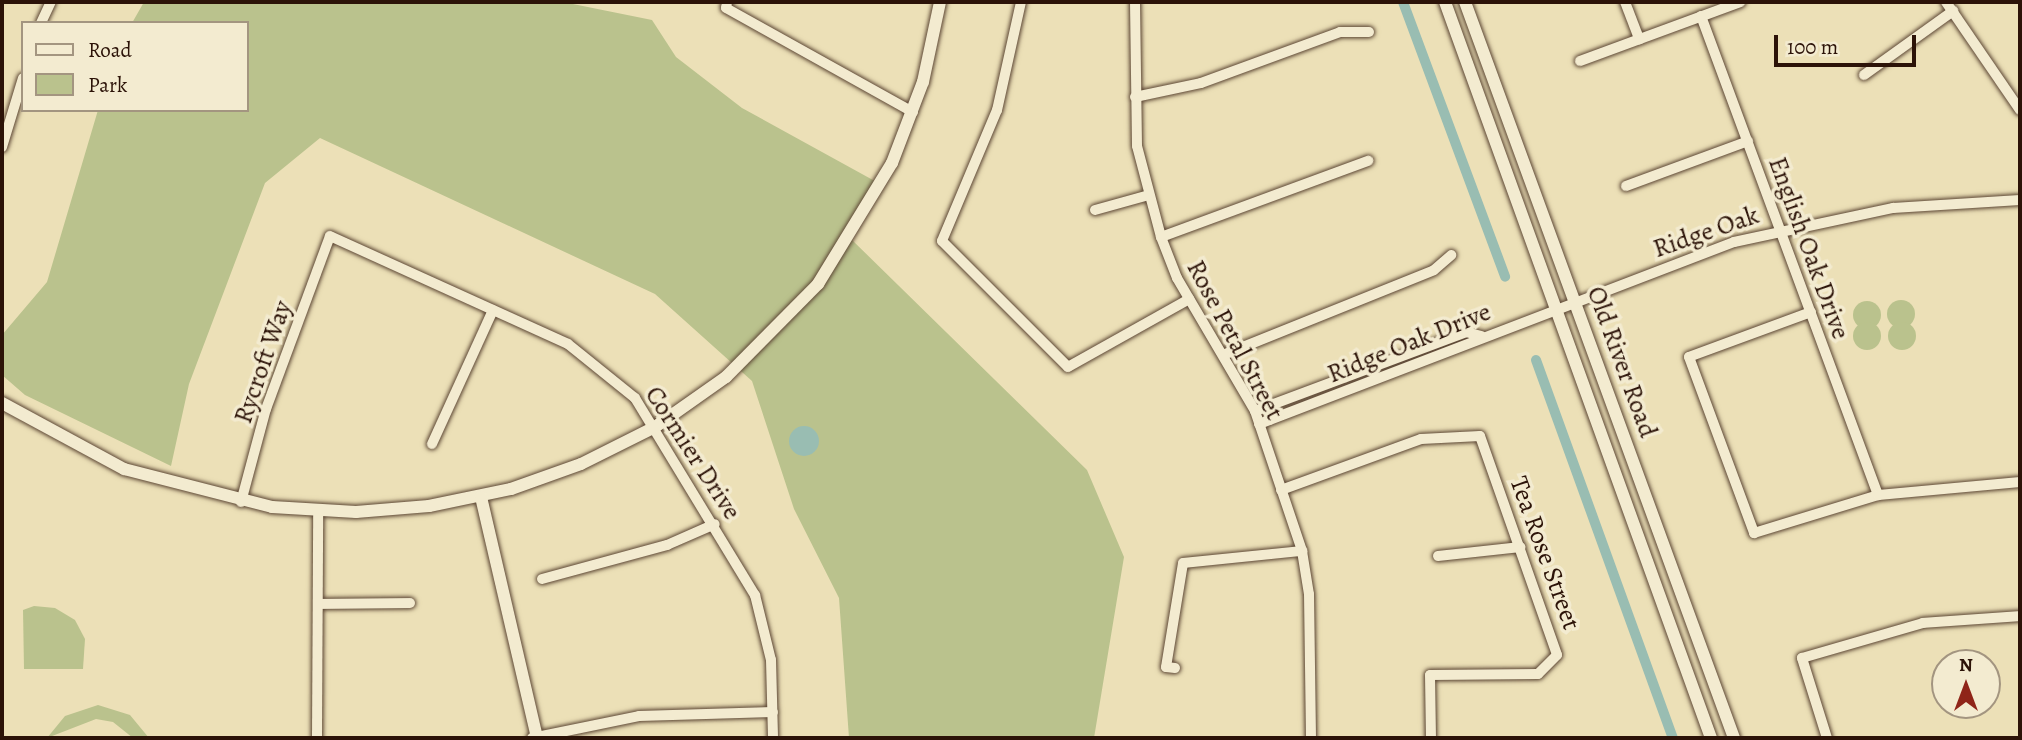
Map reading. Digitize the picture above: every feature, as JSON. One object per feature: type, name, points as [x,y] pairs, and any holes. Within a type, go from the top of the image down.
[{"type":"main road","points":[[2,402],[124,469],[241,502],[318,511],[398,510],[481,497],[581,464],[655,426],[738,367],[818,284],[875,196],[913,112],[940,2]]},
{"type":"main road","name":"Old River Road","points":[[1445,2],[1711,738]]},
{"type":"main road","name":"Old River Road","points":[[1465,2],[1734,738]]},
{"type":"main road","points":[[481,497],[535,738]]},
{"type":"street","points":[[42,21],[51,2]]},
{"type":"street","points":[[1021,2],[993,121],[942,241],[1068,367],[1189,299]]},
{"type":"street","name":"Rose Petal Street","points":[[1135,2],[1137,146],[1161,237],[1189,299],[1255,411],[1302,551],[1310,594],[1311,738]]},
{"type":"street","points":[[1625,2],[1639,39]]},
{"type":"street","points":[[1580,61],[1740,2]]},
{"type":"street","points":[[1946,2],[2020,110]]},
{"type":"street","points":[[727,5],[913,112]]},
{"type":"street","points":[[1864,75],[1953,11]]},
{"type":"street","name":"English Oak Drive","points":[[1701,16],[1878,495]]},
{"type":"street","points":[[1135,97],[1201,83],[1340,32],[1369,32]]},
{"type":"street","points":[[2,147],[4,133],[21,84]]},
{"type":"street","points":[[1626,186],[1748,141]]},
{"type":"street","points":[[1161,237],[1368,160]]},
{"type":"street","points":[[1095,210],[1149,195]]},
{"type":"street","name":"Ridge Oak","points":[[1576,303],[1780,229],[1893,208],[2020,200]]},
{"type":"street","name":"Cormier Drive","points":[[330,236],[587,355],[621,383],[655,426],[715,524],[763,616],[773,712],[773,738]]},
{"type":"street","name":"Rycroft Way","points":[[241,502],[266,409],[330,236]]},
{"type":"street","points":[[1223,355],[1434,270],[1451,255]]},
{"type":"street","name":"Ridge Oak Drive","points":[[1259,424],[1471,347],[1481,336],[1576,303]]},
{"type":"street","points":[[432,444],[493,310]]},
{"type":"street","points":[[1811,312],[1689,357],[1754,533],[1878,495],[2020,482]]},
{"type":"street","name":"Ridge Oak Drive","points":[[1255,411],[1466,332],[1481,336]]},
{"type":"street","name":"Tea Rose Street","points":[[1282,489],[1421,439],[1480,436],[1557,646],[1551,667],[1535,674],[1430,675],[1431,738]]},
{"type":"street","points":[[317,738],[318,511]]},
{"type":"street","points":[[542,579],[667,545],[715,524]]},
{"type":"street","points":[[1438,556],[1521,547]]},
{"type":"street","points":[[1175,668],[1166,667],[1183,563],[1302,551]]},
{"type":"street","points":[[318,604],[410,603]]},
{"type":"street","points":[[1826,738],[1802,658],[1923,623],[2020,616]]},
{"type":"street","points":[[535,738],[639,716],[773,712]]},
{"type":"green space","points":[[144,2],[563,2],[652,20],[676,57],[742,108],[882,185],[851,239],[1087,470],[1124,557],[1094,738],[849,738],[839,598],[794,509],[752,381],[655,294],[320,138],[265,183],[189,384],[171,466],[25,395],[2,375],[2,335],[47,282],[97,112],[248,112],[248,21],[133,21]]},
{"type":"green space","points":[[1901,300],[1911,304],[1915,314],[1911,324],[1901,328],[1891,324],[1887,314],[1891,304]]},
{"type":"green space","points":[[1867,301],[1877,305],[1881,315],[1877,325],[1867,329],[1857,325],[1853,315],[1857,305]]},
{"type":"green space","points":[[1867,322],[1877,326],[1881,336],[1877,346],[1867,350],[1857,346],[1853,336],[1857,326]]},
{"type":"green space","points":[[1902,322],[1912,326],[1916,336],[1912,346],[1902,350],[1892,346],[1888,336],[1892,326]]},
{"type":"green space","points":[[34,606],[55,608],[75,620],[85,639],[83,669],[24,669],[23,610]]},
{"type":"green space","points":[[98,705],[130,715],[149,738],[133,738],[113,722],[96,719],[47,738],[65,716]]},
{"type":"water","points":[[804,426],[815,430],[819,441],[815,452],[804,456],[793,452],[789,441],[793,430]]},
{"type":"waterway","points":[[1403,2],[1505,277]]},
{"type":"waterway","points":[[1536,360],[1673,738]]}]
